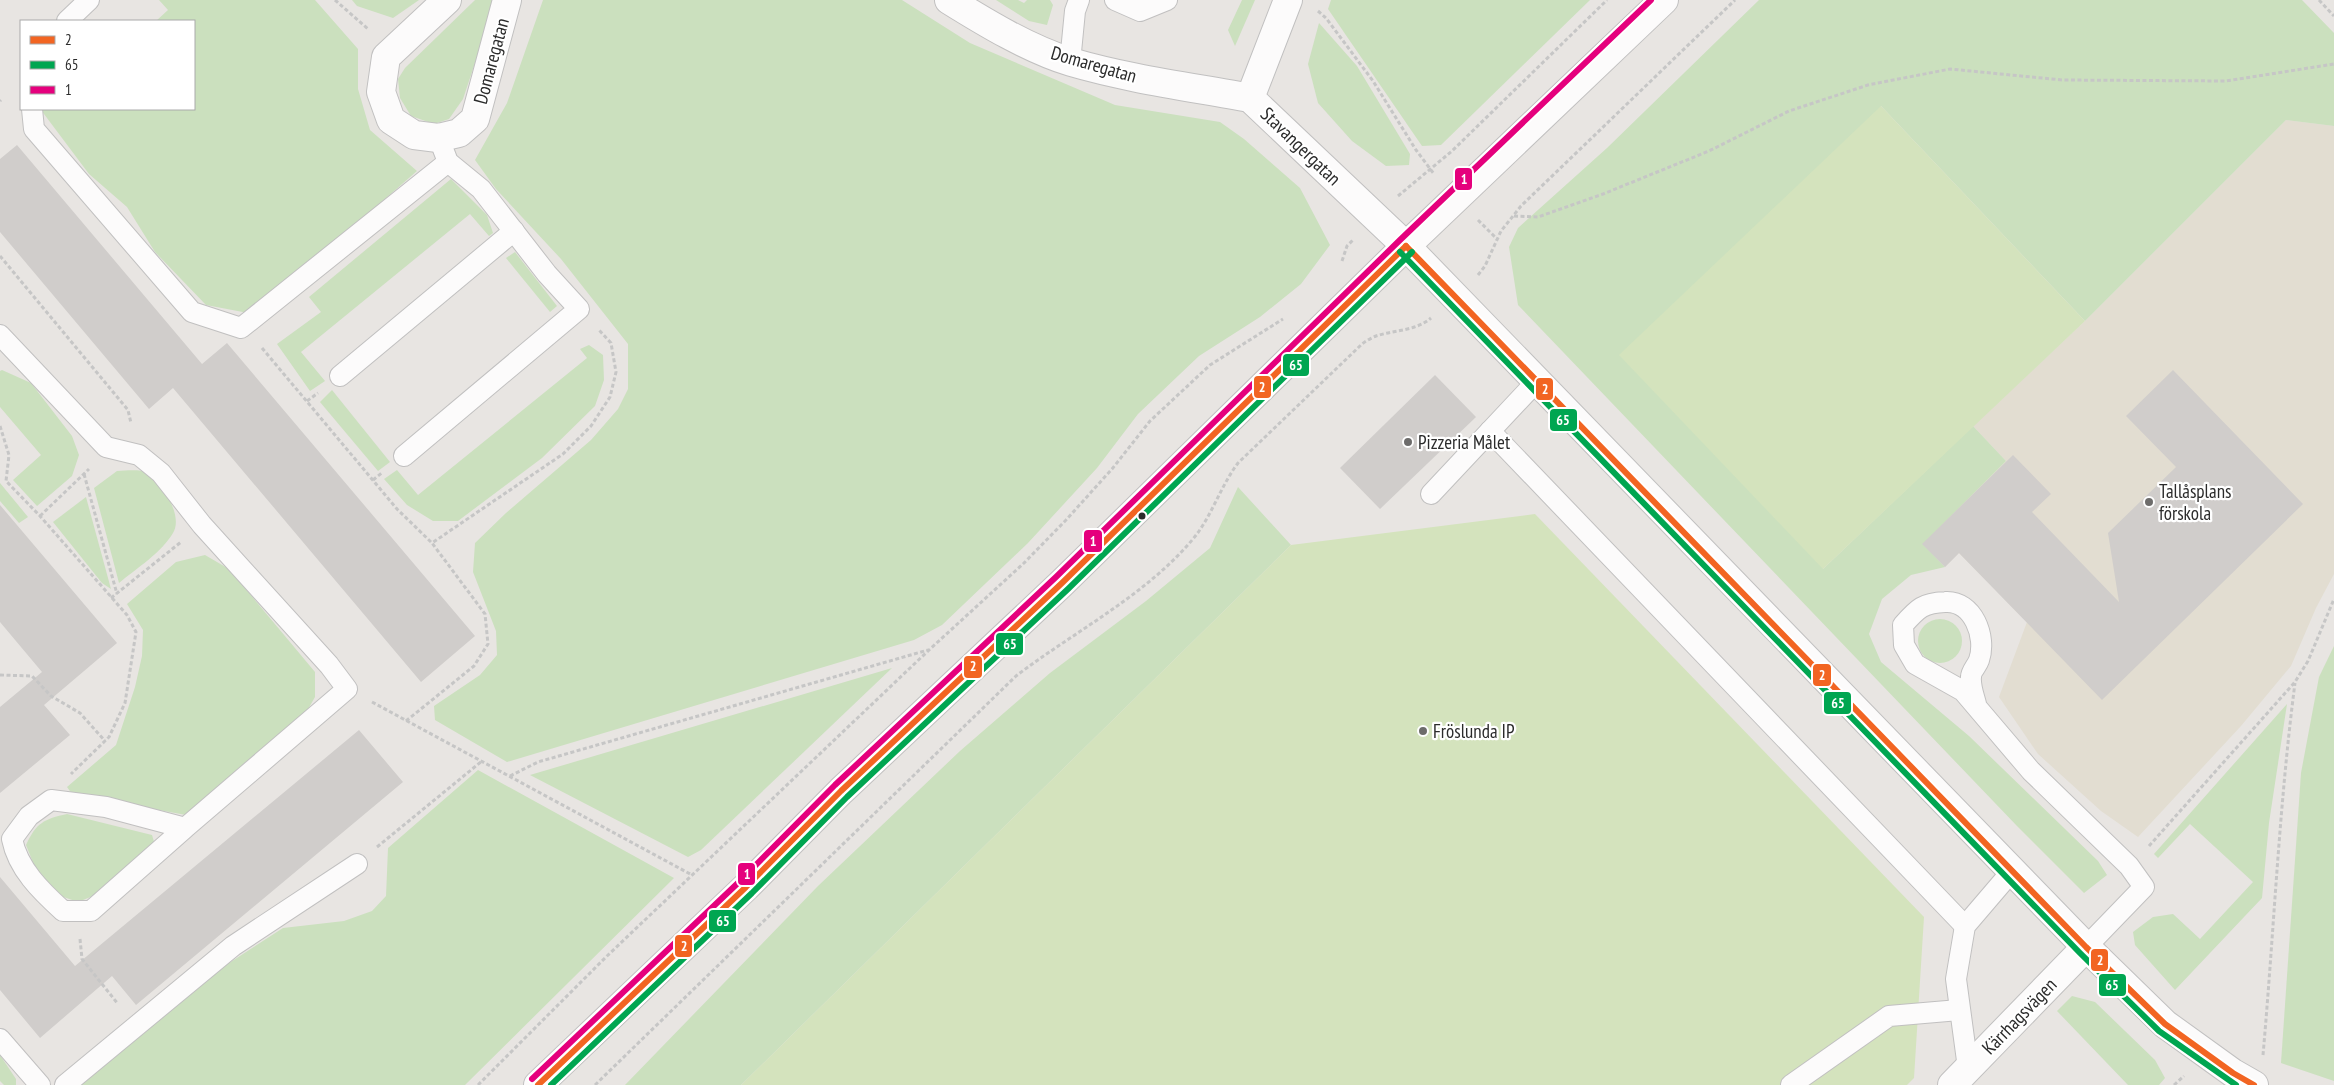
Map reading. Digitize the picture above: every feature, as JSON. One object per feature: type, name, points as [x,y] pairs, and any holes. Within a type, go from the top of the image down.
[{"type":"street","name":"Domaregatan","points":[[447,0],[386,58],[381,92],[392,120],[414,135],[443,150],[476,119],[506,0]]},
{"type":"street","name":"Domaregatan","points":[[949,0],[1007,34],[1070,62],[1127,75],[1250,98]]},
{"type":"street","points":[[538,1085],[746,887],[841,792],[1062,583],[1406,246],[1664,0]]},
{"type":"street","name":"Stavangergatan","points":[[1301,3],[1250,98],[1406,246],[2086,947],[2165,1024],[2233,1073],[2258,1074]]},
{"type":"street","name":"Kärrhagsvägen","points":[[1960,1076],[2086,947]]},
{"type":"lane","points":[[67,20],[89,0]]},
{"type":"lane","points":[[1070,62],[1075,11],[1078,0]]},
{"type":"lane","points":[[1115,0],[1140,11],[1167,0]]},
{"type":"lane","points":[[32,110],[34,129],[192,312],[242,328],[443,150],[480,189],[547,274],[579,309],[404,456]]},
{"type":"lane","points":[[340,376],[514,231]]},
{"type":"lane","points":[[2,341],[106,446],[139,455],[161,473],[202,525],[329,665],[347,689],[185,828],[92,911],[63,911],[39,889],[15,852],[12,839],[29,816],[51,800],[106,807],[185,828]]},
{"type":"lane","points":[[1432,494],[1537,381]]},
{"type":"lane","points":[[1490,431],[1965,926]]},
{"type":"lane","points":[[1976,704],[1970,676],[1979,659],[1981,644],[1978,628],[1968,609],[1951,601],[1932,602],[1918,608],[1903,624],[1904,646],[1915,664],[1958,688],[1976,704],[2031,770],[2129,866],[2144,888],[2086,947]]},
{"type":"lane","points":[[65,1085],[232,946],[357,864]]},
{"type":"lane","points":[[1960,1076],[1960,1010],[1956,979],[1965,926],[2012,871]]},
{"type":"lane","points":[[1791,1085],[1888,1016],[1960,1010]]},
{"type":"lane","points":[[0,1039],[40,1085]]},
{"type":"path","points":[[335,0],[394,51]]},
{"type":"path","points":[[1342,263],[1347,246],[1375,217],[1452,151],[1607,0]]},
{"type":"path","points":[[595,1085],[1016,676],[1093,624],[1180,554],[1199,530],[1224,481],[1238,463],[1362,344],[1376,336],[1406,330],[1426,322],[1474,280],[1485,266],[1501,231],[1514,216],[1735,0]]},
{"type":"path","points":[[2318,0],[2334,16]]},
{"type":"path","points":[[1301,3],[1326,18],[1373,81],[1429,169]]},
{"type":"path","points":[[1514,216],[1538,217],[1603,194],[1708,151],[1798,108],[1868,85],[1950,69],[2062,80],[2226,81],[2334,64]]},
{"type":"path","points":[[0,256],[128,410],[139,455]]},
{"type":"path","points":[[432,542],[563,454],[591,426],[610,396],[616,372],[611,343],[579,309]]},
{"type":"path","points":[[478,1085],[607,956],[929,650],[1024,564],[1079,506],[1150,421],[1210,364],[1288,315]]},
{"type":"path","points":[[242,328],[266,352],[397,509],[432,542],[485,614],[488,644],[474,666],[406,721]]},
{"type":"path","points":[[0,426],[9,455],[6,481],[40,516],[126,615],[136,632],[125,703],[109,737],[63,782],[51,800]]},
{"type":"path","points":[[40,516],[84,474],[106,446]]},
{"type":"path","points":[[84,474],[117,594]]},
{"type":"path","points":[[111,598],[202,525]]},
{"type":"path","points":[[2129,866],[2295,682],[2308,661],[2334,599]]},
{"type":"path","points":[[510,776],[538,762],[929,650]]},
{"type":"path","points":[[0,675],[32,676],[51,696],[80,713],[105,741]]},
{"type":"path","points":[[2258,1074],[2275,924],[2284,767],[2295,682]]},
{"type":"path","points":[[347,689],[692,875]]},
{"type":"path","points":[[357,864],[482,761]]},
{"type":"path","points":[[77,911],[82,959],[136,1026]]},
{"type":"path","points":[[2174,1085],[2185,1075]]},
{"type":"shaded area","name":"Tallåsplans förskola","points":[[2286,120],[2334,126],[2334,574],[2316,608],[2291,666],[2241,726],[2138,837],[2101,811],[2038,754],[1999,697],[2027,622],[1959,553],[1945,567],[1922,544],[2006,461],[1973,426],[2085,321]]},
{"type":"green space","points":[[159,0],[315,0],[358,49],[358,89],[370,130],[417,171],[331,246],[248,313],[206,305],[155,252],[127,207],[89,174],[41,110],[195,110],[195,20],[157,20],[168,10]]},
{"type":"green space","points":[[352,0],[419,0],[393,18],[357,6]]},
{"type":"green space","points":[[475,0],[493,0],[494,6],[463,99],[449,119],[434,124],[411,116],[400,98],[398,79],[405,68]]},
{"type":"green space","points":[[543,0],[902,0],[970,43],[1115,105],[1220,122],[1244,139],[1300,188],[1330,245],[1301,284],[1260,317],[1199,356],[1138,414],[1097,468],[1028,543],[942,625],[914,640],[507,762],[435,720],[434,706],[480,675],[497,655],[496,631],[473,572],[475,543],[506,513],[591,440],[618,409],[628,389],[628,344],[561,259],[496,189],[475,160],[507,103]]},
{"type":"green space","points":[[996,0],[1018,0],[1024,3],[1027,0],[1050,0],[1053,5],[1047,25],[1029,21]]},
{"type":"green space","points":[[1242,0],[1255,0],[1235,46],[1228,30]]},
{"type":"green space","points":[[1331,0],[1590,0],[1441,145],[1422,146],[1328,9]]},
{"type":"green space","points":[[1759,0],[2302,0],[2334,33],[2334,126],[2286,120],[2085,321],[1881,106],[1823,569],[1973,426],[2006,461],[1923,544],[1945,567],[1911,575],[1882,599],[1869,634],[1881,662],[1969,736],[2098,861],[2107,875],[2084,893],[2017,826],[1518,305],[1509,247],[1518,228],[1607,148]]},
{"type":"green space","points":[[1319,23],[1357,66],[1410,154],[1409,165],[1386,166],[1352,141],[1318,103],[1308,64]]},
{"type":"green space","points":[[1881,106],[2085,321],[1823,569],[1619,355]]},
{"type":"green space","points":[[451,179],[487,215],[493,233],[489,236],[470,214],[301,352],[325,381],[310,391],[277,344],[321,312],[309,297]]},
{"type":"green space","points":[[515,252],[557,306],[550,312],[506,258]]},
{"type":"green space","points":[[589,345],[603,355],[604,380],[595,406],[542,458],[458,521],[433,521],[407,505],[384,479],[397,470],[418,495],[587,358],[580,349]]},
{"type":"green space","points":[[2,370],[31,383],[72,436],[79,455],[72,476],[37,506],[13,480],[41,455],[0,407],[0,371]]},
{"type":"green space","points":[[332,390],[390,462],[378,471],[320,402]]},
{"type":"green space","points":[[117,471],[138,471],[151,476],[164,490],[169,499],[173,508],[176,526],[168,540],[155,554],[119,583],[94,488]]},
{"type":"green space","points":[[0,483],[28,517],[19,523],[0,501]]},
{"type":"green space","points":[[1238,487],[1291,545],[741,1085],[625,1085],[818,886],[960,751],[1050,673],[1146,601],[1210,548]]},
{"type":"green space","points":[[86,497],[111,589],[102,583],[53,522]]},
{"type":"green space","name":"Fröslunda IP","points":[[1535,514],[1924,917],[1914,1078],[1907,1085],[741,1085],[1291,545]]},
{"type":"green space","points":[[205,555],[229,569],[315,672],[315,697],[303,718],[186,815],[72,794],[67,787],[116,745],[135,687],[142,656],[143,630],[127,604],[176,562]]},
{"type":"green space","points":[[1936,619],[1944,619],[1956,625],[1962,641],[1956,657],[1944,663],[1936,663],[1924,657],[1918,645],[1918,637],[1924,625]]},
{"type":"green space","points":[[2334,646],[2334,1081],[2281,1063],[2301,773],[2319,677]]},
{"type":"green space","points":[[892,668],[701,850],[688,857],[530,775]]},
{"type":"green space","points":[[2287,704],[2269,823],[2262,898],[2175,990],[2135,945],[2133,932],[2153,917],[2173,914],[2200,939],[2253,882],[2190,824],[2158,858],[2154,854]]},
{"type":"green space","points":[[478,770],[674,878],[465,1085],[77,1085],[223,967],[283,928],[344,921],[372,911],[386,896],[388,848]]},
{"type":"green space","points":[[67,814],[152,835],[155,845],[98,894],[78,902],[55,894],[34,865],[26,845],[33,832],[42,823]]},
{"type":"green space","points":[[2072,996],[2095,1002],[2155,1060],[2165,1078],[2159,1085],[2128,1085],[2057,1011]]},
{"type":"green space","points":[[0,1055],[16,1079],[16,1085],[4,1085],[0,1081]]},
{"type":"building","points":[[17,145],[202,364],[227,343],[475,636],[421,682],[173,388],[149,409],[0,232],[0,159]]},
{"type":"building","points":[[2173,370],[2303,504],[2102,700],[1959,553],[1945,567],[1922,544],[2013,455],[2051,494],[2032,512],[2119,602],[2108,533],[2176,467],[2126,416]]},
{"type":"building","name":"Pizzeria Målet","points":[[1435,375],[1476,417],[1380,509],[1340,468]]},
{"type":"building","points":[[0,505],[117,643],[44,705],[70,735],[0,793],[0,707],[42,672],[0,622]]},
{"type":"building","points":[[359,730],[403,782],[136,1005],[112,976],[40,1038],[0,990],[0,877],[75,966]]},
{"type":"transit line","name":"1","points":[[532,1079],[740,881],[835,785],[1056,577],[1400,240],[1651,0]]},
{"type":"transit line","name":"2","points":[[1406,246],[2086,947],[2165,1024],[2233,1073],[2254,1085]]},
{"type":"transit line","name":"2","points":[[538,1085],[746,887],[841,791],[1062,583],[1406,246]]},
{"type":"transit line","name":"65","points":[[1400,252],[2080,953],[2159,1031],[2236,1085]]},
{"type":"transit line","name":"65","points":[[551,1085],[752,893],[847,797],[1068,589],[1412,252]]},
{"type":"place","name":"Pizzeria Målet","points":[[1408,442]]},
{"type":"place","name":"Tallåsplans förskola","points":[[2149,502]]},
{"type":"place","name":"Fröslunda IP","points":[[1423,731]]}]
